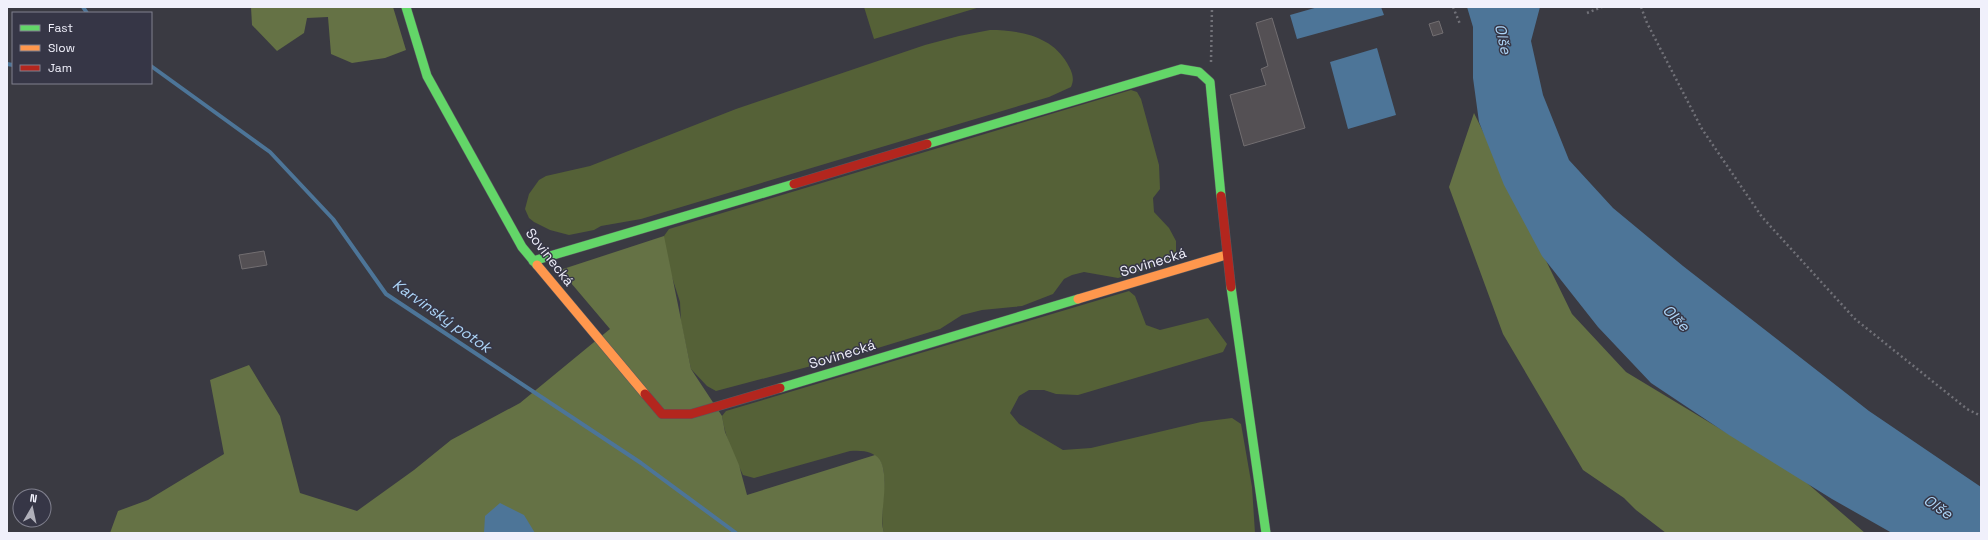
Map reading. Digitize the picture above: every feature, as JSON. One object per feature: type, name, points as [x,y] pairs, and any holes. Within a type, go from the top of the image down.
[{"type":"street","name":"Sovinecká","points":[[406,7],[427,76],[522,247],[662,414],[691,414],[1226,255]]},
{"type":"street","points":[[533,261],[1181,69],[1199,72],[1210,82],[1226,255],[1266,533]]},
{"type":"path","points":[[1210,82],[1212,7]]},
{"type":"path","points":[[1453,7],[1460,24]]},
{"type":"path","points":[[1587,13],[1602,7]]},
{"type":"path","points":[[1642,7],[1647,23],[1702,128],[1762,217],[1855,319],[1967,409],[1981,416]]},
{"type":"green space","points":[[251,7],[393,7],[406,50],[385,58],[352,63],[331,54],[328,17],[307,18],[304,33],[277,51],[252,25]]},
{"type":"green space","points":[[864,7],[980,7],[874,39]]},
{"type":"green space","points":[[990,30],[1023,33],[1034,36],[1053,46],[1061,54],[1070,69],[1073,78],[1071,87],[1049,97],[641,219],[601,226],[594,230],[569,235],[550,230],[529,218],[525,209],[529,194],[539,180],[546,176],[590,166],[736,109],[925,45]]},
{"type":"green space","points":[[1131,90],[1137,92],[1141,99],[1159,165],[1160,189],[1153,198],[1154,212],[1169,228],[1176,241],[1176,253],[1172,261],[1118,278],[1084,272],[1072,275],[1064,279],[1053,294],[1022,306],[982,310],[962,315],[940,329],[868,351],[716,391],[707,386],[691,369],[681,322],[680,302],[663,249],[664,236],[669,229]]},
{"type":"green space","points":[[1474,113],[1572,314],[1626,372],[1800,477],[1865,533],[1666,533],[1636,510],[1624,498],[1583,470],[1503,334],[1449,187]]},
{"type":"green space","points":[[664,236],[691,369],[722,416],[725,432],[739,465],[747,495],[875,455],[880,460],[883,467],[884,496],[882,526],[884,533],[110,533],[118,511],[148,500],[224,454],[210,380],[249,365],[280,416],[300,493],[357,511],[414,470],[451,440],[520,403],[610,329],[560,270]]},
{"type":"green space","points":[[1129,291],[1135,296],[1146,325],[1160,330],[1208,318],[1227,344],[1223,352],[1078,395],[1056,394],[1044,390],[1029,390],[1019,396],[1010,413],[1019,424],[1063,450],[1091,448],[1201,422],[1232,418],[1241,424],[1252,487],[1255,533],[884,533],[882,520],[884,478],[883,466],[877,457],[867,452],[850,451],[754,478],[743,475],[730,446],[722,416],[726,411]]},
{"type":"water","points":[[1318,7],[1381,7],[1384,15],[1297,39],[1290,15]]},
{"type":"water","name":"Olše","points":[[1467,7],[1540,7],[1531,41],[1543,95],[1569,160],[1613,208],[1683,266],[1869,411],[1981,487],[1981,533],[1892,533],[1832,499],[1729,435],[1651,383],[1598,327],[1542,256],[1504,185],[1479,122],[1473,78],[1473,27]]},
{"type":"water","points":[[1377,48],[1396,115],[1348,129],[1330,62]]},
{"type":"water","points":[[500,503],[524,515],[535,533],[484,533],[485,516]]},
{"type":"building","points":[[1272,18],[1305,128],[1244,146],[1230,95],[1266,85],[1261,69],[1268,66],[1256,23]]},
{"type":"building","points":[[1439,21],[1443,33],[1433,36],[1429,24]]},
{"type":"building","points":[[264,251],[267,265],[242,269],[239,255]]},
{"type":"waterway","name":"Karvinský potok","points":[[83,7],[86,12]]},
{"type":"waterway","points":[[7,64],[12,65]]},
{"type":"waterway","name":"Karvinský potok","points":[[152,67],[270,152],[333,219],[386,294],[641,463],[736,533]]},
{"type":"traffic: fast","points":[[406,7],[427,76],[522,247],[537,265]]},
{"type":"traffic: fast","points":[[927,144],[1181,69],[1199,72],[1210,82],[1221,196]]},
{"type":"traffic: fast","points":[[533,261],[794,184]]},
{"type":"traffic: fast","points":[[1231,287],[1266,533]]},
{"type":"traffic: fast","points":[[780,388],[1078,299]]},
{"type":"traffic: slow","points":[[1078,299],[1226,255]]},
{"type":"traffic: slow","points":[[537,265],[645,394]]},
{"type":"traffic: jam","points":[[794,184],[927,144]]},
{"type":"traffic: jam","points":[[1221,196],[1231,287]]},
{"type":"traffic: jam","points":[[645,394],[662,414],[691,414],[780,388]]}]
